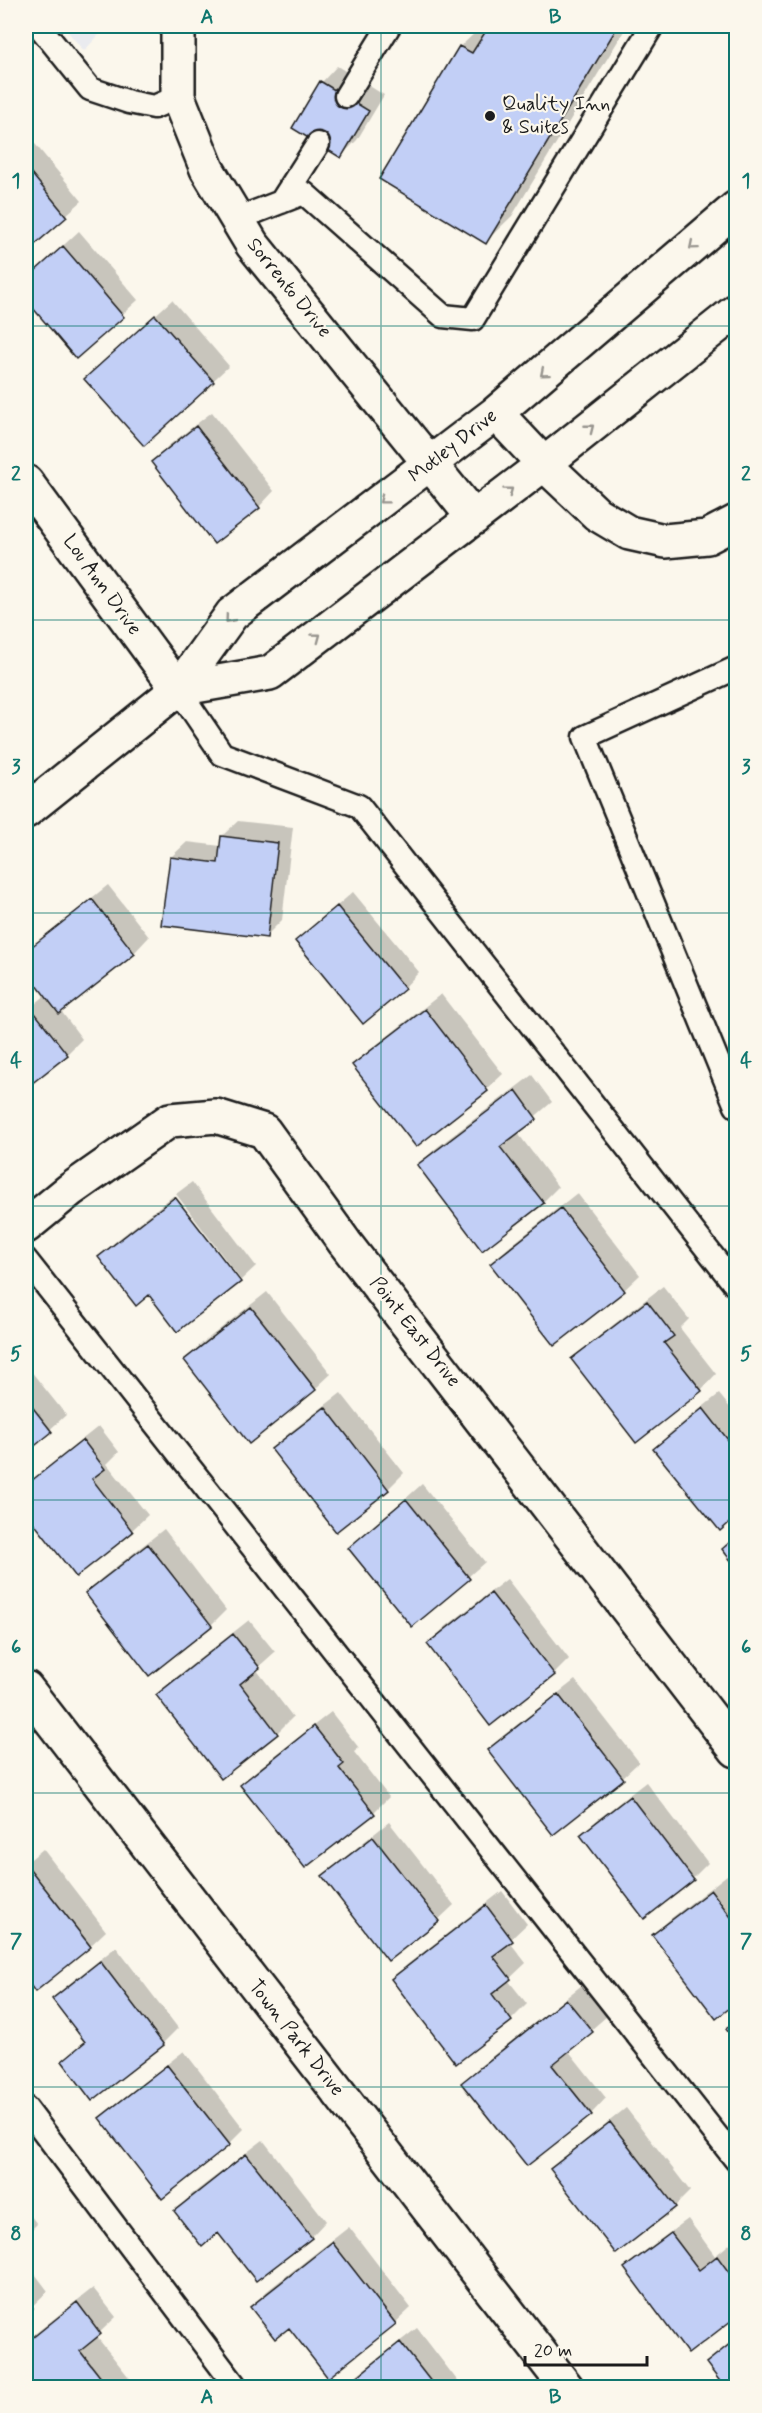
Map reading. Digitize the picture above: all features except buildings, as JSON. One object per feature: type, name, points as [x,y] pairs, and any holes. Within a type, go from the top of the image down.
[{"type":"main road","name":"Sorrento Drive","points":[[178,26],[178,97],[207,169],[252,244],[474,518]]},
{"type":"main road","name":"Motley Drive","points":[[26,811],[178,689],[232,614],[496,413],[736,208]]},
{"type":"main road","name":"Motley Drive","points":[[178,689],[270,673],[544,464],[736,311]]},
{"type":"main road","points":[[496,413],[544,464],[597,513],[629,533],[665,541],[707,537],[736,522]]},
{"type":"main road","name":"Lou Ann Drive","points":[[26,482],[178,689]]},
{"type":"main road","name":"Point East Drive","points":[[26,1226],[70,1190],[170,1120],[216,1116],[264,1131],[360,1261],[736,1750]]},
{"type":"main road","name":"Town Park Drive","points":[[26,1688],[567,2388]]},
{"type":"lane","points":[[39,26],[90,89],[129,102],[154,107],[178,97]]},
{"type":"lane","points":[[346,96],[389,26]]},
{"type":"lane","points":[[237,219],[304,193],[443,316],[473,319],[652,26]]},
{"type":"lane","points":[[281,202],[318,144]]},
{"type":"lane","points":[[736,668],[585,737],[736,1107]]},
{"type":"lane","points":[[178,689],[222,754],[359,806],[736,1286]]},
{"type":"lane","points":[[26,1260],[736,2160]]},
{"type":"lane","points":[[26,2108],[237,2388]]},
{"type":"shaded area","points":[[63,26],[107,26],[84,51]]},
{"type":"place","name":"Quality Inn & Suites","points":[[490,116]]}]
